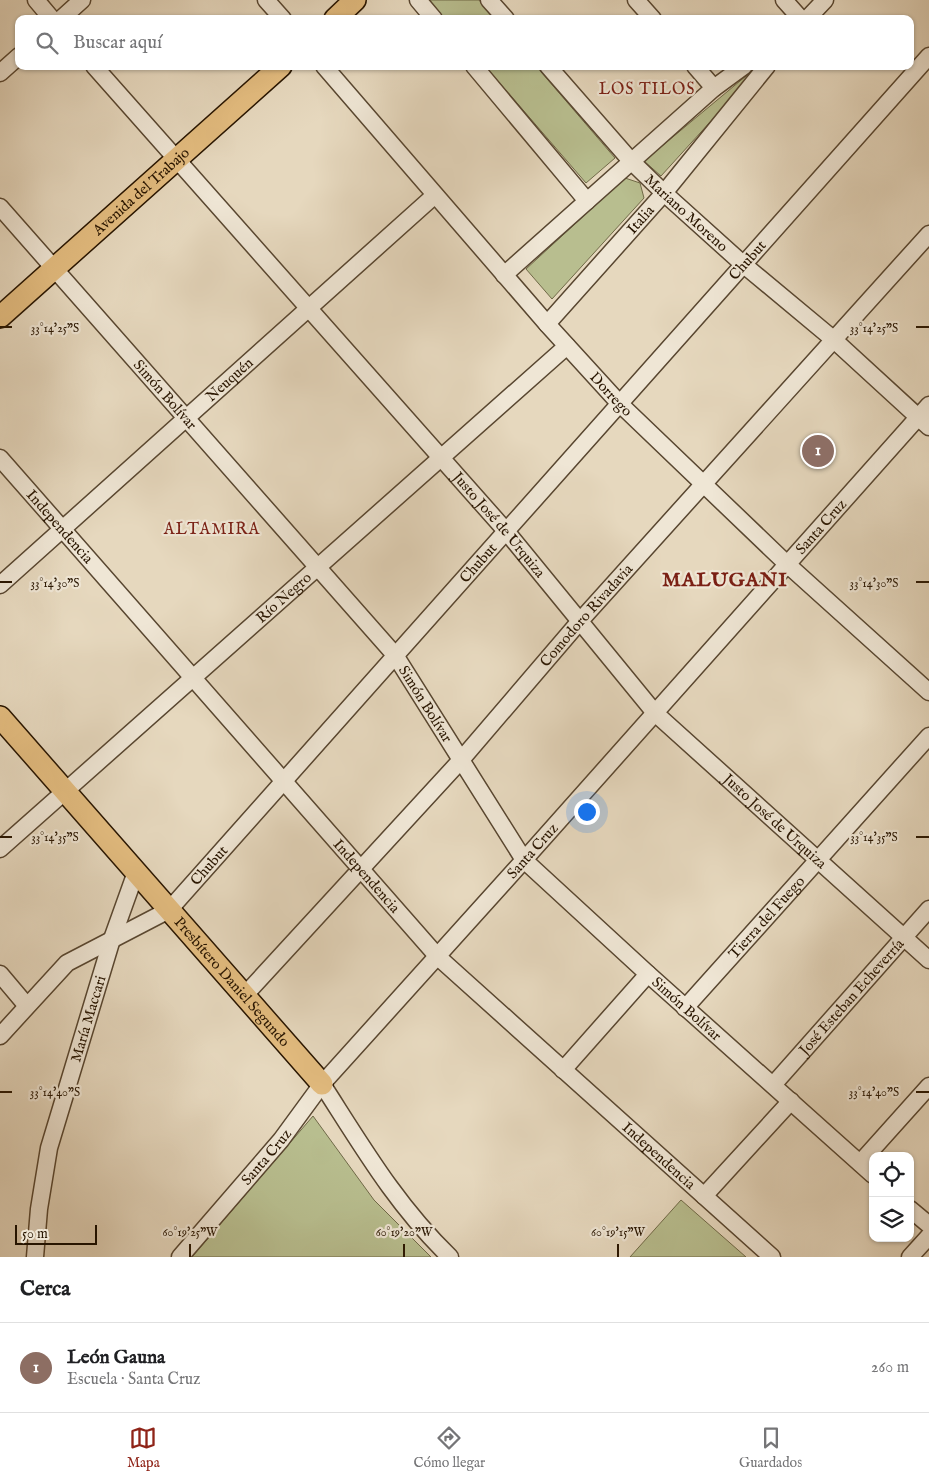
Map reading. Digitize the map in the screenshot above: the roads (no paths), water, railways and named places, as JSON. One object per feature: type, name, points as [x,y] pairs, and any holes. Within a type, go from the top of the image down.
[{"type":"main road","points":[[338,15],[355,0]]},
{"type":"main road","name":"Avenida del Trabajo","points":[[0,318],[277,70]]},
{"type":"main road","name":"Presbítero Daniel Segundo","points":[[0,717],[322,1084]]},
{"type":"street","points":[[36,0],[49,15]]},
{"type":"street","points":[[65,15],[82,0]]},
{"type":"street","points":[[266,0],[279,15]]},
{"type":"street","points":[[418,0],[431,15]]},
{"type":"street","points":[[489,0],[502,15]]},
{"type":"street","points":[[636,0],[649,15]]},
{"type":"street","points":[[784,0],[797,15]]},
{"type":"street","points":[[811,15],[825,0]]},
{"type":"street","name":"Chubut","points":[[0,1036],[68,962],[169,910],[929,56]]},
{"type":"street","points":[[0,72],[15,59]]},
{"type":"street","name":"Justo José de Urquiza","points":[[98,70],[506,531],[655,713],[929,960]]},
{"type":"street","name":"Dorrego","points":[[327,70],[504,275],[620,404],[788,565],[929,692]]},
{"type":"street","points":[[477,70],[587,202]]},
{"type":"street","name":"Mariano Moreno","points":[[551,70],[631,162],[744,265],[833,340],[924,422]]},
{"type":"street","points":[[698,70],[714,88]]},
{"type":"street","points":[[504,275],[714,88],[739,70]]},
{"type":"street","name":"Italia","points":[[547,324],[664,193],[765,70]]},
{"type":"street","name":"Neuquén","points":[[0,585],[435,195]]},
{"type":"street","name":"Simón Bolívar","points":[[0,207],[395,656],[524,860],[685,1008],[869,1172]]},
{"type":"street","name":"Comodoro Rivadavia","points":[[244,996],[361,871],[461,760],[580,621],[704,486],[929,234]]},
{"type":"street","name":"Río Negro","points":[[0,849],[567,346]]},
{"type":"street","name":"Santa Cruz","points":[[180,1257],[281,1140],[322,1084],[788,565],[924,422],[929,405]]},
{"type":"street","name":"Independencia","points":[[0,458],[194,677],[282,783],[438,957],[772,1257]]},
{"type":"street","name":"Tierra del Fuego","points":[[685,1008],[929,736]]},
{"type":"street","name":"María Maccari","points":[[35,1257],[39,1209],[49,1148],[112,939],[136,872]]},
{"type":"street","name":"José Esteban Echeverría","points":[[773,1086],[929,909]]},
{"type":"street","points":[[0,974],[28,1006]]},
{"type":"street","points":[[563,1070],[648,974]]},
{"type":"street","name":"Presbítero Daniel Segundo","points":[[322,1084],[396,1198],[421,1228],[450,1257]]},
{"type":"street","points":[[860,1164],[929,1086]]},
{"type":"street","points":[[704,1196],[791,1101]]},
{"type":"street","points":[[914,1212],[929,1225]]},
{"type":"street","points":[[910,1257],[929,1236]]},
{"type":"place","name":"León Gauna","points":[[818,451]]},
{"type":"district","name":"LOS TILOS","points":[[647,88]]},
{"type":"district","name":"ALTAMIRA","points":[[212,528]]},
{"type":"district","name":"MALUGANI","points":[[725,579]]}]
